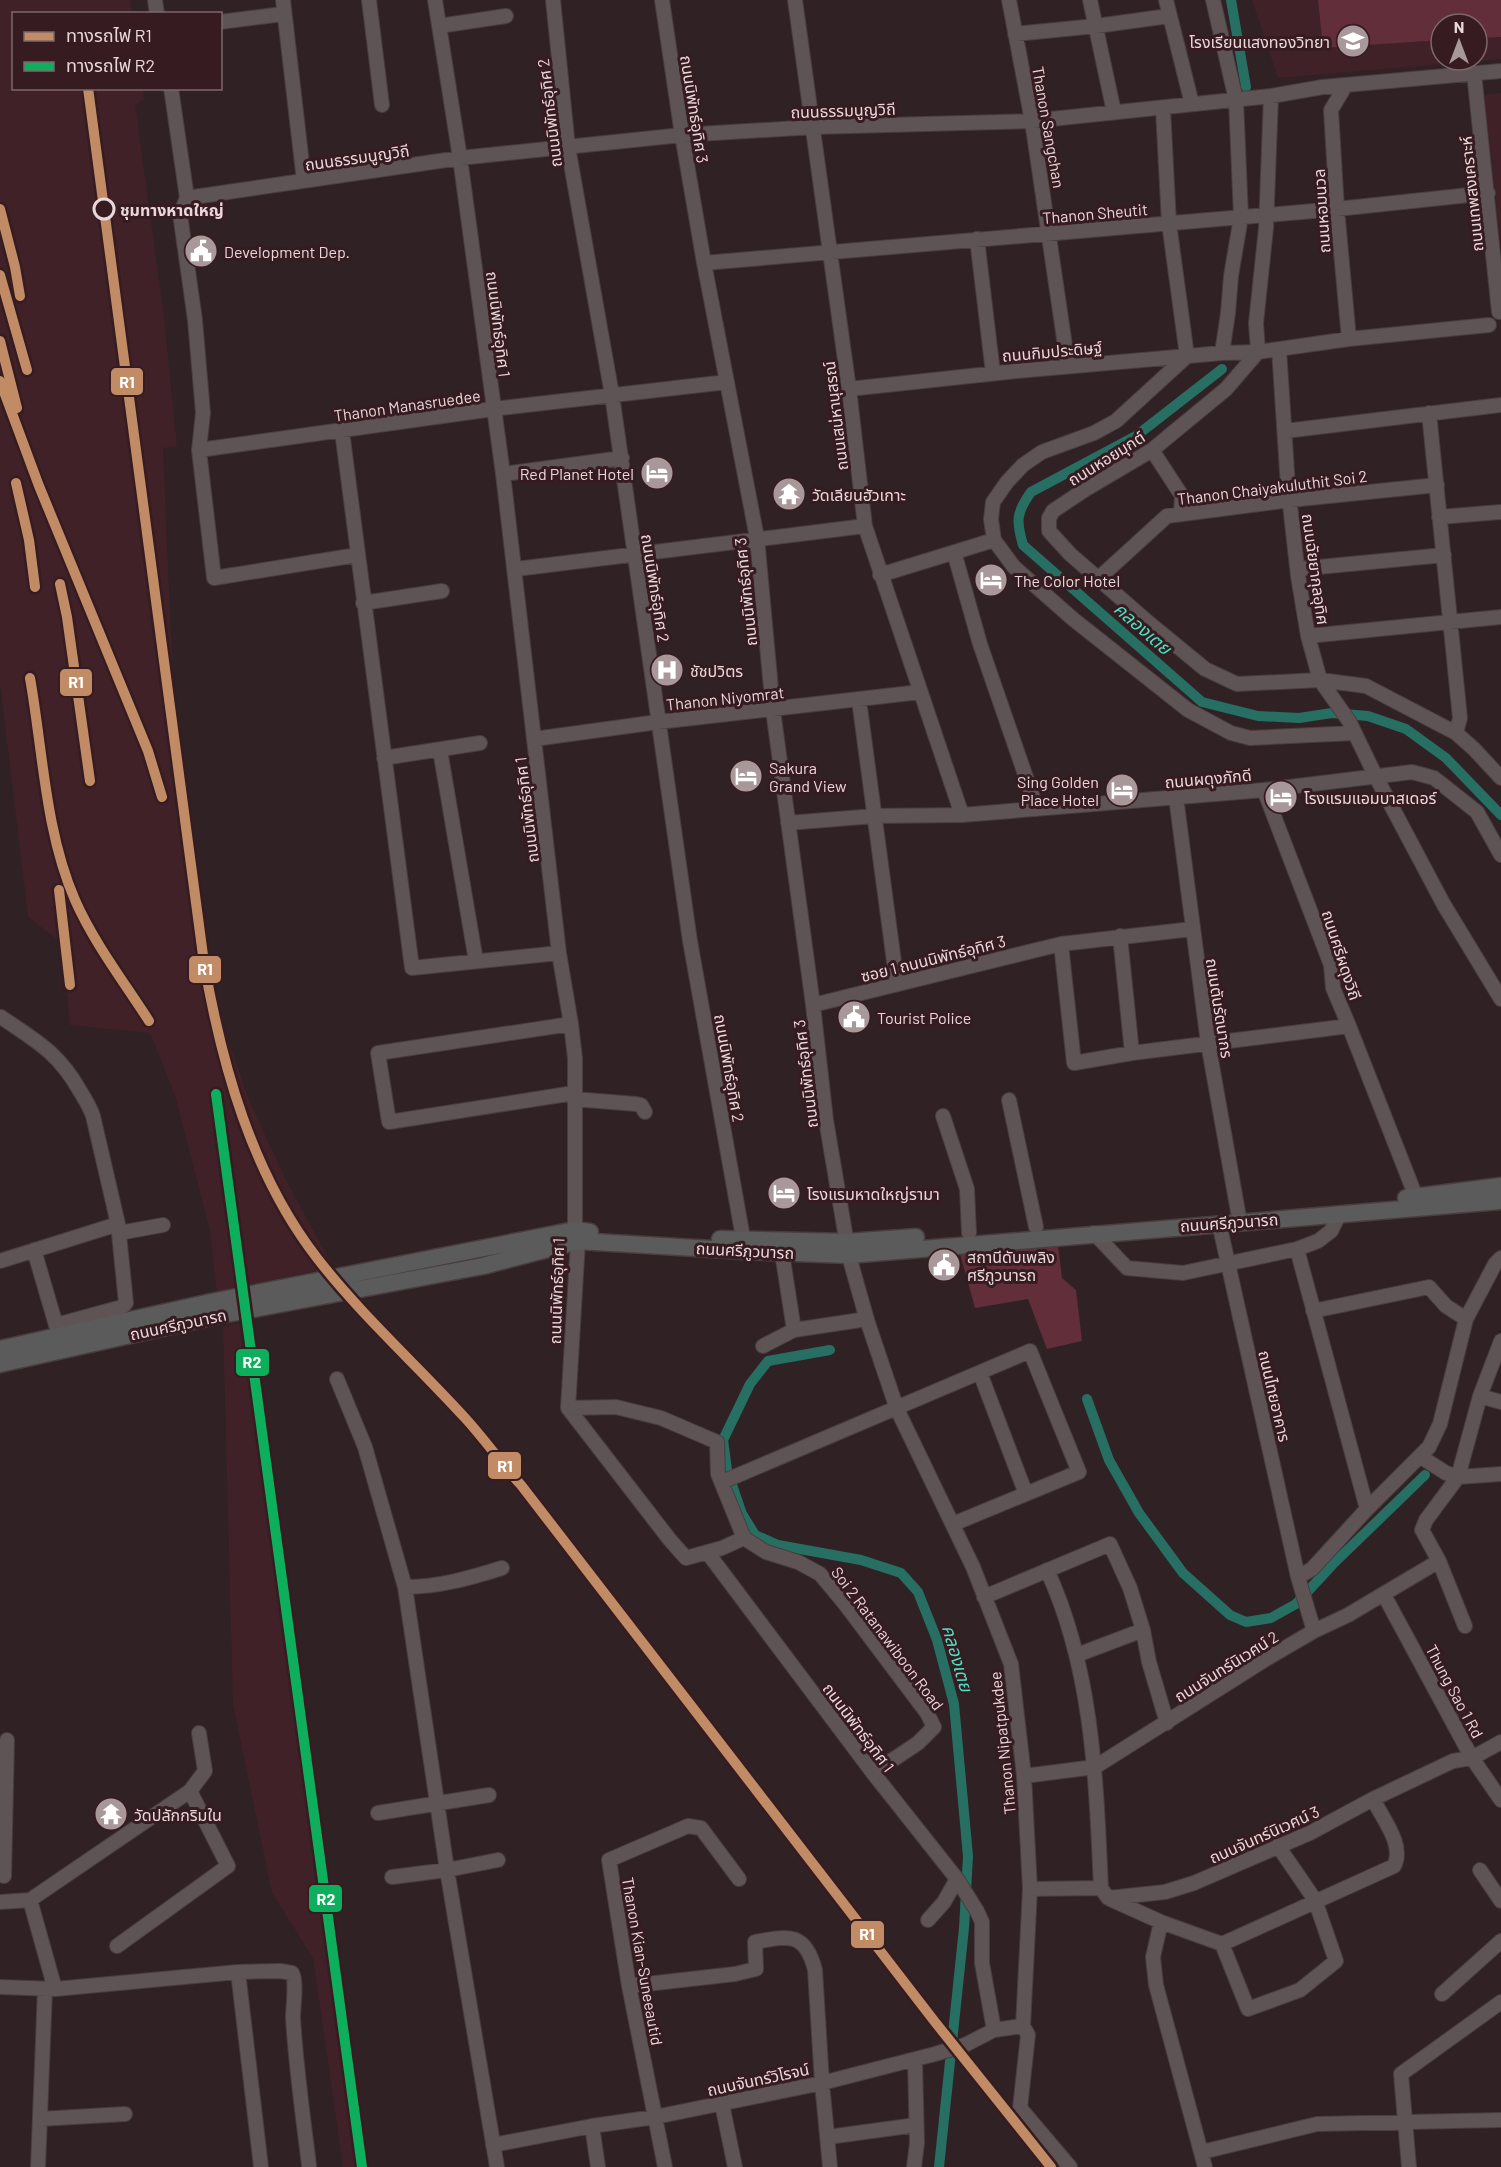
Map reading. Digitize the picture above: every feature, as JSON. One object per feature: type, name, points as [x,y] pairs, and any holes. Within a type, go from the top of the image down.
[{"type":"main road","name":"ถนนศรีภูวนารถ","points":[[0,1349],[58,1330],[576,1236],[848,1248],[1036,1227],[1340,1213],[1418,1202],[1501,1186]]},
{"type":"main road","name":"ถนนศรีภูวนารถ","points":[[745,1245],[782,1252],[1094,1233],[1219,1223],[1240,1218],[1418,1202],[1501,1201]]},
{"type":"main road","name":"ถนนศรีภูวนารถ","points":[[0,1364],[216,1316],[483,1266],[576,1236]]},
{"type":"street","points":[[283,0],[304,181]]},
{"type":"street","points":[[369,0],[382,105]]},
{"type":"street","name":"ถนนนิพัทธ์อุทิศ 1","points":[[435,0],[460,158],[516,569],[559,953],[575,1058],[576,1236],[568,1408]]},
{"type":"street","name":"ถนนนิพัทธ์อุทิศ 2","points":[[553,0],[568,147],[622,458],[690,941],[745,1245]]},
{"type":"street","name":"ถนนนิพัทธ์อุทิศ 3","points":[[662,0],[704,263],[757,538],[773,710],[813,1005],[826,1120],[848,1248]]},
{"type":"street","name":"ถนนเสน่หานุสรณ์","points":[[795,0],[849,389],[865,526],[962,815]]},
{"type":"street","name":"Thanon Sangchan","points":[[1009,0],[1032,121],[1068,366]]},
{"type":"street","points":[[1090,0],[1114,112]]},
{"type":"street","points":[[1166,0],[1192,104]]},
{"type":"street","points":[[1213,0],[1236,100],[1241,217],[1231,276],[1223,353]]},
{"type":"street","points":[[222,22],[283,14]]},
{"type":"street","points":[[439,26],[506,16]]},
{"type":"street","points":[[1015,34],[1169,16]]},
{"type":"street","name":"ถนนธรรมนูญวิถี","points":[[187,198],[460,158],[682,135],[814,127],[1032,121],[1163,109],[1346,85],[1501,71]]},
{"type":"street","name":"ถนนเทพสงเคราะห์","points":[[1474,73],[1500,312]]},
{"type":"street","points":[[1478,98],[1485,83],[1494,77],[1501,77]]},
{"type":"street","name":"ถนนหอมนวล","points":[[1346,85],[1331,110],[1349,339]]},
{"type":"street","points":[[171,90],[187,198],[180,214],[195,320],[203,413],[199,450],[214,578],[357,555]]},
{"type":"street","points":[[1271,96],[1267,214],[1253,352],[1349,339],[1495,328],[1490,316],[1500,312]]},
{"type":"street","points":[[1163,109],[1169,223],[1187,356],[1116,421],[1094,433],[1042,452],[1023,465],[993,502],[991,519],[994,540],[1014,567],[1073,619],[1188,710],[1231,733],[1250,738],[1352,727]]},
{"type":"street","name":"Thanon Sheutit","points":[[704,263],[831,254],[977,239],[1337,209],[1488,193]]},
{"type":"street","points":[[977,239],[993,373]]},
{"type":"street","name":"ถนนฉัยยากุลอุทิศ","points":[[1280,349],[1290,500],[1308,636],[1323,684],[1352,727],[1376,777]]},
{"type":"street","name":"ถนนกิมประดิษฐ์","points":[[849,389],[1068,366],[1253,352]]},
{"type":"street","name":"ถนนหอยมุกต์","points":[[1253,352],[1226,389],[1152,450],[1053,511],[1049,518],[1049,531],[1057,541],[1149,623],[1205,669],[1238,684],[1366,686],[1456,733],[1501,778]]},
{"type":"street","name":"Thanon Manasruedee","points":[[199,450],[493,409],[727,382]]},
{"type":"street","points":[[1285,431],[1501,405]]},
{"type":"street","points":[[1429,413],[1460,718],[1456,733]]},
{"type":"street","points":[[342,431],[412,968],[559,953]]},
{"type":"street","points":[[1152,450],[1182,496],[1181,514]]},
{"type":"street","points":[[503,474],[622,458]]},
{"type":"street","name":"Thanon Chaiyakuluthit Soi 2","points":[[1099,578],[1167,516],[1290,500],[1437,485]]},
{"type":"street","points":[[1440,517],[1501,512]]},
{"type":"street","points":[[516,569],[865,526]]},
{"type":"street","points":[[880,575],[994,540]]},
{"type":"street","points":[[954,552],[981,644],[1037,809]]},
{"type":"street","points":[[1298,569],[1444,555]]},
{"type":"street","points":[[363,603],[442,591]]},
{"type":"street","points":[[1308,636],[1501,617]]},
{"type":"street","name":"Thanon Niyomrat","points":[[534,740],[658,722],[920,692]]},
{"type":"street","points":[[859,699],[897,984]]},
{"type":"street","points":[[384,758],[480,743]]},
{"type":"street","points":[[440,750],[476,961]]},
{"type":"street","name":"ถนนผดุงภักดี","points":[[788,823],[874,816],[962,815],[1037,809],[1264,790],[1412,772],[1434,778],[1477,812],[1501,855]]},
{"type":"street","points":[[1376,777],[1444,905],[1501,999]]},
{"type":"street","name":"ถนนศรีผดุงวิถี","points":[[1264,790],[1331,965],[1332,988],[1418,1202]]},
{"type":"street","name":"ถนนตันรัตนากร","points":[[1176,797],[1208,1043],[1240,1218]]},
{"type":"street","name":"ซอย 1 ถนนนิพัทธ์อุทิศ 3","points":[[813,1005],[1061,944],[1192,929]]},
{"type":"street","points":[[1120,936],[1132,1053]]},
{"type":"street","points":[[1061,944],[1074,1063],[1132,1053],[1349,1026]]},
{"type":"street","points":[[1,1017],[51,1051],[68,1070],[89,1106],[119,1228],[126,1303],[122,1307],[58,1330],[34,1250]]},
{"type":"street","points":[[571,1024],[378,1053],[389,1122],[574,1096],[641,1105],[645,1112]]},
{"type":"street","points":[[1009,1100],[1036,1227]]},
{"type":"street","points":[[943,1116],[967,1189],[969,1233]]},
{"type":"street","points":[[1094,1233],[1126,1268],[1183,1273],[1297,1249],[1318,1241],[1331,1231],[1340,1213]]},
{"type":"street","name":"ถนนไทยอาคาร","points":[[1219,1223],[1299,1581],[1314,1631]]},
{"type":"street","points":[[0,1262],[34,1250],[119,1228],[163,1225]]},
{"type":"street","name":"Thanon Nipatpukdee","points":[[848,1248],[879,1359],[897,1409],[953,1524],[1011,1664],[1024,1776],[1030,1889],[1023,2026],[1028,2035],[1020,2108],[1070,2167]]},
{"type":"street","points":[[1297,1249],[1366,1509]]},
{"type":"street","points":[[782,1252],[794,1330]]},
{"type":"street","points":[[1299,1581],[1366,1509],[1425,1459],[1440,1424],[1466,1319],[1495,1264],[1501,1258]]},
{"type":"street","points":[[1313,1311],[1429,1287],[1446,1306],[1466,1319]]},
{"type":"street","points":[[763,1346],[794,1330],[867,1319]]},
{"type":"street","points":[[1465,1626],[1440,1561],[1422,1530],[1452,1475],[1501,1341]]},
{"type":"street","points":[[722,1482],[1030,1351],[1079,1472],[953,1524]]},
{"type":"street","points":[[981,1373],[1026,1494]]},
{"type":"street","points":[[337,1379],[365,1447],[405,1587],[447,1870],[497,2167]]},
{"type":"street","points":[[1480,1396],[1501,1402]]},
{"type":"street","points":[[616,1407],[661,1418],[717,1442],[718,1474],[744,1538],[722,1548],[686,1558],[568,1408],[616,1407]]},
{"type":"street","points":[[1425,1459],[1452,1475],[1501,1474]]},
{"type":"street","name":"Soi 2 Ratanawiboon Road","points":[[744,1538],[766,1552],[798,1562],[820,1574],[927,1713],[934,1727],[918,1743],[873,1773]]},
{"type":"street","points":[[984,1597],[1110,1544],[1130,1588],[1167,1723]]},
{"type":"street","name":"ถนนนิพัทธ์อุทิศ 1","points":[[707,1552],[873,1773],[957,1879],[979,1916],[982,1963],[994,2030]]},
{"type":"street","name":"ถนนจันทร์นิเวศน์ 2","points":[[1024,1776],[1095,1767],[1266,1659],[1384,1595],[1440,1561]]},
{"type":"street","points":[[405,1587],[465,1580],[502,1568]]},
{"type":"street","points":[[1047,1570],[1062,1602],[1077,1655],[1095,1767],[1104,1893],[1161,1922],[1222,1944],[1394,1866],[1397,1859],[1397,1846],[1373,1799]]},
{"type":"street","name":"Thung Sao 1 Rd","points":[[1384,1595],[1472,1758],[1501,1800]]},
{"type":"street","points":[[1077,1655],[1143,1630]]},
{"type":"street","points":[[0,1902],[30,1900],[190,1791],[205,1771],[200,1733]]},
{"type":"street","points":[[4,1876],[3,1817],[7,1740]]},
{"type":"street","name":"ถนนจันทร์นิเวศน์ 3","points":[[1030,1889],[1104,1893],[1165,1892],[1194,1883],[1310,1833],[1373,1799],[1453,1761],[1472,1758],[1501,1742]]},
{"type":"street","points":[[117,1946],[228,1866],[190,1791]]},
{"type":"street","points":[[378,1813],[489,1795]]},
{"type":"street","name":"Thanon Kian-Suneeautid","points":[[665,2167],[629,1986],[609,1860],[688,1826],[701,1828],[739,1879]]},
{"type":"street","points":[[1222,1944],[1248,2009],[1300,1990],[1336,1961],[1315,1900],[1278,1846]]},
{"type":"street","points":[[392,1877],[498,1860]]},
{"type":"street","points":[[1480,1870],[1501,1900]]},
{"type":"street","points":[[928,1920],[944,1902],[957,1879]]},
{"type":"street","points":[[30,1900],[50,1989],[38,2167]]},
{"type":"street","points":[[1161,1922],[1153,1957],[1156,1984],[1205,2167]]},
{"type":"street","points":[[629,1986],[735,1974],[756,1969],[755,1942],[786,1936],[800,1942],[811,1955],[815,1970],[830,2167]]},
{"type":"street","points":[[1442,1994],[1501,1941]]},
{"type":"street","points":[[238,1972],[261,2167]]},
{"type":"street","points":[[0,1987],[50,1989],[238,1972],[292,1973],[294,1977],[292,2002],[294,2025],[309,2165]]},
{"type":"street","points":[[1409,2167],[1401,2074],[1501,2002]]},
{"type":"street","name":"ถนนจันทร์วิโรจน์","points":[[493,2145],[592,2126],[655,2117],[822,2083],[965,2045],[994,2030],[1023,2026]]},
{"type":"street","points":[[914,2167],[917,2143],[915,2060]]},
{"type":"street","points":[[722,2104],[735,2167]]},
{"type":"street","points":[[40,2119],[125,2114]]},
{"type":"street","points":[[1202,2152],[1317,2124],[1501,2120]]},
{"type":"street","points":[[828,2137],[916,2125]]},
{"type":"street","points":[[592,2126],[598,2167]]},
{"type":"shaded area","points":[[0,0],[130,0],[132,12],[12,12],[12,90],[143,90],[144,100],[135,104],[164,317],[177,446],[163,448],[174,708],[202,920],[219,1014],[249,1100],[285,1178],[333,1267],[217,1292],[210,1231],[175,1095],[150,1033],[70,1025],[62,943],[28,917],[0,683]]},
{"type":"shaded area","name":"โรงเรียนแสงทองวิทยา","points":[[1252,0],[1501,0],[1501,59],[1489,60],[1489,12],[1429,12],[1429,65],[1278,78]]},
{"type":"shaded area","points":[[1318,0],[1501,0],[1501,37],[1489,38],[1489,12],[1429,12],[1429,41],[1323,48]]},
{"type":"shaded area","points":[[1501,93],[1501,247],[1484,95]]},
{"type":"shaded area","points":[[1058,1246],[1062,1278],[1076,1290],[1082,1341],[1047,1349],[1028,1299],[975,1308],[960,1254]]},
{"type":"shaded area","points":[[254,1319],[369,2167],[343,2167],[313,1958],[272,1893],[233,1704],[223,1327]]},
{"type":"waterway","name":"คลองเตย","points":[[1231,0],[1246,87]]},
{"type":"waterway","name":"คลองเตย","points":[[1222,369],[1136,436],[1031,492],[1022,506],[1018,523],[1023,545],[1202,702],[1258,716],[1299,718],[1332,713],[1368,716],[1406,729],[1446,758],[1501,815]]},
{"type":"waterway","name":"คลองเตย","points":[[830,1350],[768,1361],[750,1384],[723,1440],[727,1470],[742,1514],[755,1535],[778,1545],[861,1560],[901,1573],[918,1592],[937,1640],[954,1704],[968,1856],[964,1928],[939,2167]]},
{"type":"waterway","name":"คลองเตย","points":[[1087,1399],[1109,1460],[1139,1513],[1183,1573],[1230,1615],[1246,1622],[1271,1618],[1296,1604],[1333,1564],[1425,1475]]},
{"type":"rail line","name":"R1","points":[[88,90],[204,963],[220,1041],[243,1118],[257,1155],[274,1191],[317,1258],[371,1320],[466,1419],[521,1485],[935,2022],[1051,2167]]},
{"type":"rail line","name":"R1","points":[[0,209],[20,296]]},
{"type":"rail line","name":"R1","points":[[0,275],[27,370]]},
{"type":"rail line","name":"R1","points":[[0,341],[17,408]]},
{"type":"rail line","name":"R1","points":[[0,381],[39,486],[148,751],[162,797]]},
{"type":"rail line","name":"R1","points":[[16,483],[29,540],[35,587]]},
{"type":"rail line","name":"R1","points":[[60,584],[67,617],[90,781]]},
{"type":"rail line","name":"R1","points":[[30,678],[51,819],[65,874],[91,932],[149,1021]]},
{"type":"rail line","name":"R1","points":[[59,890],[70,985]]},
{"type":"rail line","name":"R2","points":[[216,1094],[362,2167]]},
{"type":"place","name":"โรงเรียนแสงทองวิทยา","points":[[1353,41]]},
{"type":"place","name":"ชุมทางหาดใหญ่","points":[[104,209]]},
{"type":"place","name":"Development Dep.","points":[[201,251]]},
{"type":"place","name":"Red Planet Hotel","points":[[657,473]]},
{"type":"place","name":"วัดเลียนฮัวเกาะ","points":[[789,494]]},
{"type":"place","name":"The Color Hotel","points":[[991,580]]},
{"type":"place","name":"ชัชปวิตร","points":[[667,670]]},
{"type":"place","name":"Sakura Grand View","points":[[746,776]]},
{"type":"place","name":"Sing Golden Place Hotel","points":[[1122,790]]},
{"type":"place","name":"โรงแรมแอมบาสเดอร์","points":[[1281,797]]},
{"type":"place","name":"Tourist Police","points":[[854,1017]]},
{"type":"place","name":"โรงแรมหาดใหญ่รามา","points":[[784,1193]]},
{"type":"place","name":"สถานีดับเพลิง ศรีภูวนารถ","points":[[944,1265]]},
{"type":"place","name":"วัดปลักกริมใน","points":[[111,1814]]}]
